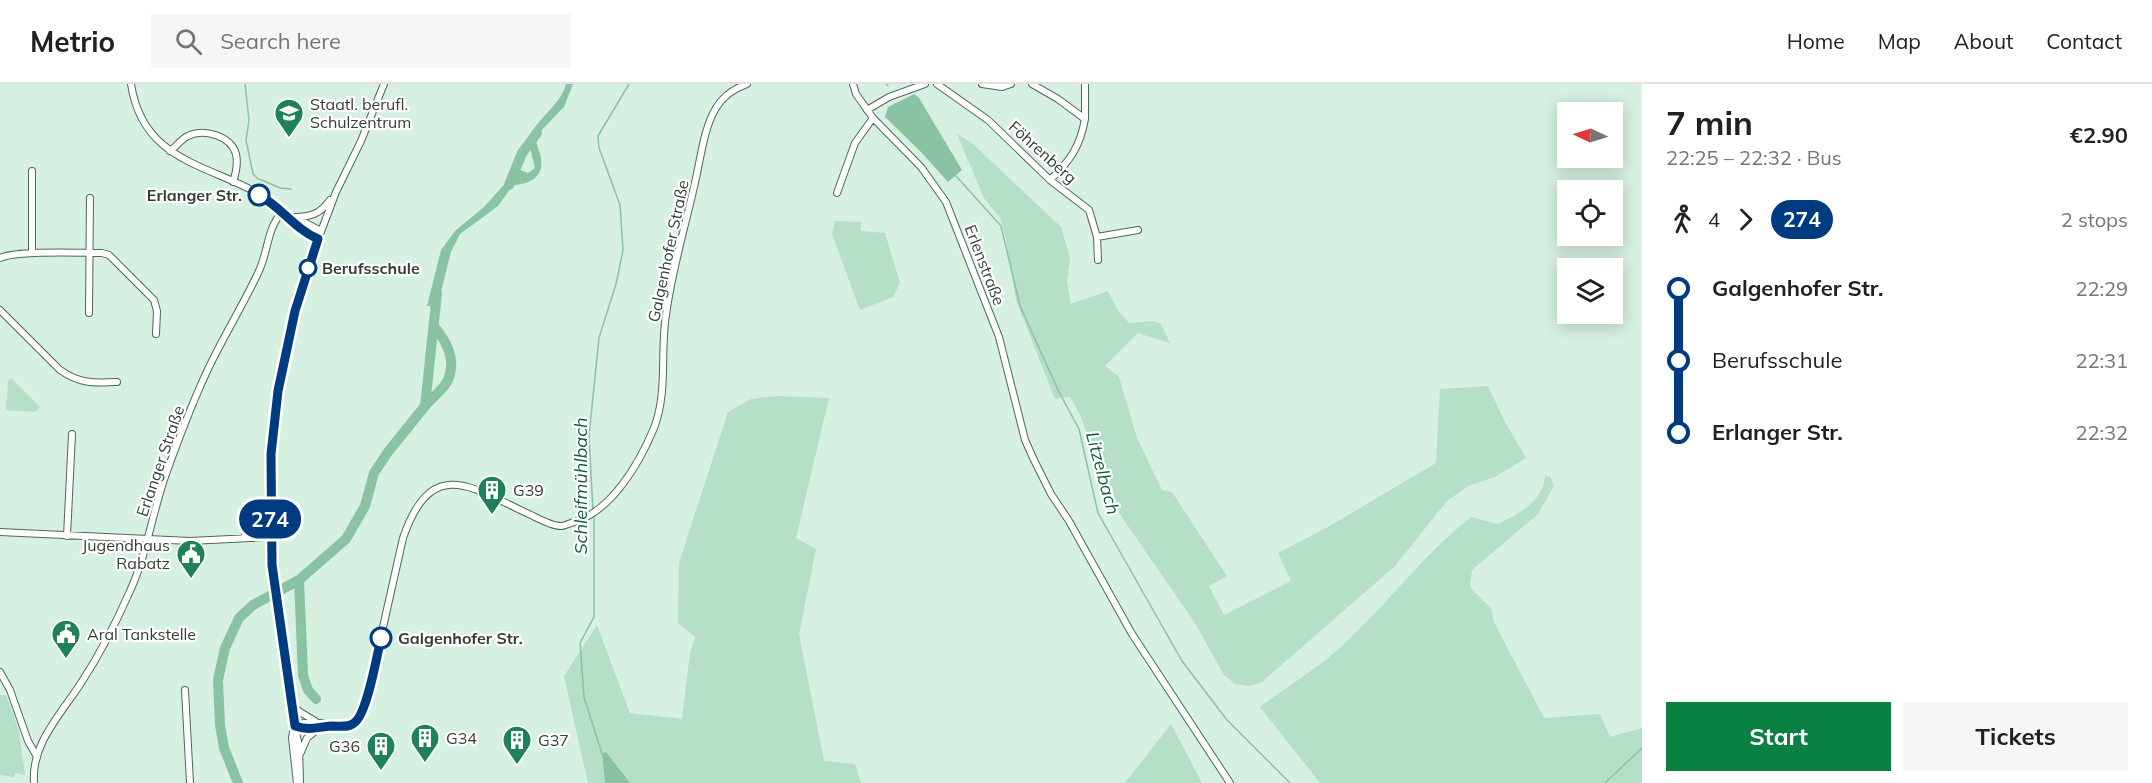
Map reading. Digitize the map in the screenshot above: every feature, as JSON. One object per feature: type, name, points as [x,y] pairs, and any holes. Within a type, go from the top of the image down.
[{"type":"street","points":[[131,84],[134,102],[140,117],[170,151],[184,160],[267,199],[283,211],[321,231]]},
{"type":"street","points":[[299,783],[300,755],[273,578],[270,487],[278,391],[295,311],[318,239],[336,192],[361,141],[384,84]]},
{"type":"street","name":"Galgenhofer Straße","points":[[295,726],[306,722],[318,726],[353,724],[363,711],[403,538],[416,509],[435,488],[456,483],[561,526],[582,520],[597,510],[621,485],[638,462],[655,425],[662,386],[665,317],[681,237],[708,128],[714,110],[723,98],[735,88],[747,84]]},
{"type":"street","name":"Erlenstraße","points":[[853,84],[856,94],[873,118],[921,167],[946,202],[999,337],[1025,440],[1045,483],[1069,521],[1132,634],[1230,783]]},
{"type":"street","points":[[867,110],[889,97],[925,84]]},
{"type":"street","name":"Föhrenberg","points":[[937,84],[988,120],[1050,180],[1089,210],[1097,237],[1098,260]]},
{"type":"street","points":[[982,84],[1002,87],[1011,84]]},
{"type":"street","points":[[1032,84],[1058,99],[1085,119]]},
{"type":"street","points":[[1050,180],[1067,163],[1082,137],[1085,119],[1085,84]]},
{"type":"street","points":[[837,193],[855,143],[873,118]]},
{"type":"street","points":[[170,151],[193,134],[209,134],[222,138],[235,152],[236,168],[233,182]]},
{"type":"street","points":[[32,171],[32,254]]},
{"type":"street","points":[[294,217],[310,217],[317,213],[336,192]]},
{"type":"street","points":[[89,313],[90,198]]},
{"type":"street","points":[[283,211],[305,234],[318,239]]},
{"type":"street","name":"Erlanger Straße","points":[[34,783],[36,755],[43,740],[80,685],[131,590],[166,474],[204,379],[259,272],[266,252],[270,228],[283,211]]},
{"type":"street","points":[[1097,237],[1138,230]]},
{"type":"street","points":[[0,258],[8,255],[32,254],[109,255],[151,296],[156,304],[156,334]]},
{"type":"street","points":[[0,310],[60,370],[71,378],[85,382],[117,382]]},
{"type":"street","points":[[68,536],[72,434]]},
{"type":"street","points":[[243,538],[258,528],[264,518],[270,487]]},
{"type":"street","points":[[0,532],[190,541],[271,537]]},
{"type":"street","points":[[0,672],[10,690],[28,741],[36,755]]},
{"type":"street","points":[[185,690],[190,783]]},
{"type":"street","name":"Galgenhofer Straße","points":[[291,704],[318,726]]},
{"type":"street","points":[[295,726],[292,738],[299,783]]},
{"type":"street","points":[[300,755],[307,738],[318,726]]},
{"type":"shaded area","points":[[566,84],[573,84],[564,107],[537,135],[541,162],[539,173],[531,181],[513,185],[498,206],[460,234],[451,252],[437,307],[427,306],[441,250],[455,231],[484,207],[518,169],[528,173],[535,168],[528,139],[537,124],[559,98]]},
{"type":"shaded area","points":[[914,94],[919,98],[962,170],[948,182],[885,117],[888,107]]},
{"type":"shaded area","points":[[957,134],[972,143],[1061,227],[1070,258],[1067,282],[1071,304],[1108,291],[1117,309],[1129,323],[1155,321],[1161,324],[1170,343],[1138,333],[1105,366],[1119,377],[1137,438],[1162,490],[1172,492],[1227,576],[1209,586],[1224,615],[1291,581],[1278,553],[1328,527],[1436,463],[1440,389],[1488,386],[1526,458],[1495,477],[1468,486],[1447,501],[1395,566],[1262,682],[1249,686],[1235,684],[1224,675],[1195,623],[1121,516],[1079,413],[1070,397],[1055,399],[1016,300],[1001,219],[984,198]]},
{"type":"shaded area","points":[[835,221],[861,222],[861,231],[885,233],[900,283],[893,297],[860,310],[832,234]]},
{"type":"shaded area","points":[[11,378],[40,407],[35,412],[6,410],[8,381]]},
{"type":"shaded area","points":[[777,396],[829,398],[796,538],[816,549],[799,634],[824,761],[855,764],[861,783],[630,783],[602,754],[605,783],[588,783],[564,676],[597,625],[630,713],[682,719],[690,653],[695,637],[678,623],[679,563],[728,412],[751,399]]},
{"type":"shaded area","points":[[1545,475],[1551,478],[1554,486],[1538,514],[1472,570],[1470,587],[1491,608],[1494,622],[1544,718],[1600,714],[1610,737],[1642,728],[1642,783],[1320,783],[1260,707],[1341,647],[1453,532],[1471,517],[1498,524],[1514,516],[1529,506],[1540,493]]},
{"type":"shaded area","points":[[0,695],[6,695],[19,731],[25,775],[15,773],[14,777],[0,775]]},
{"type":"shaded area","points":[[1171,724],[1202,783],[1125,783]]},
{"type":"shaded area","points":[[606,752],[630,783],[605,783],[602,754]]},
{"type":"waterway","points":[[245,84],[249,120],[246,140],[253,174],[280,188],[291,189]]},
{"type":"waterway","name":"Schleifmühlbach","points":[[593,511],[589,436],[599,338],[616,284],[623,250],[620,205],[599,148],[598,136],[629,84]]},
{"type":"waterway","points":[[509,185],[522,153],[537,133]]},
{"type":"waterway","name":"Litzelbach","points":[[956,176],[1001,226],[1020,306],[1059,392],[1079,429],[1098,513],[1182,661],[1227,720],[1290,783]]},
{"type":"waterway","points":[[238,783],[224,748],[220,725],[218,680],[225,648],[239,618],[253,605],[299,580],[346,539],[365,506],[374,473],[425,406],[437,293]]},
{"type":"waterway","points":[[425,406],[444,387],[451,365],[449,351],[434,326]]},
{"type":"waterway","name":"Schleifmühlbach","points":[[594,515],[594,617],[580,643],[584,697],[602,754]]},
{"type":"waterway","points":[[299,580],[303,675],[308,690],[316,699]]},
{"type":"waterway","points":[[1605,783],[1642,748]]},
{"type":"bus line","name":"274","points":[[259,195],[283,211],[305,234],[318,239],[295,311],[278,391],[271,454],[273,578],[295,726],[317,730],[329,726],[348,726],[357,721],[365,704],[381,638]]},
{"type":"place","name":"Staatl. berufl. Schulzentrum","points":[[289,138]]},
{"type":"place","name":"Erlanger Str.","points":[[259,195]]},
{"type":"place","name":"Berufsschule","points":[[308,268]]},
{"type":"place","name":"G39","points":[[492,516]]},
{"type":"place","name":"Jugendhaus Rabatz","points":[[191,580]]},
{"type":"place","name":"Galgenhofer Str.","points":[[381,638]]},
{"type":"place","name":"Aral Tankstelle","points":[[66,660]]},
{"type":"place","name":"G34","points":[[425,764]]},
{"type":"place","name":"G37","points":[[517,766]]},
{"type":"place","name":"G36","points":[[381,772]]}]
